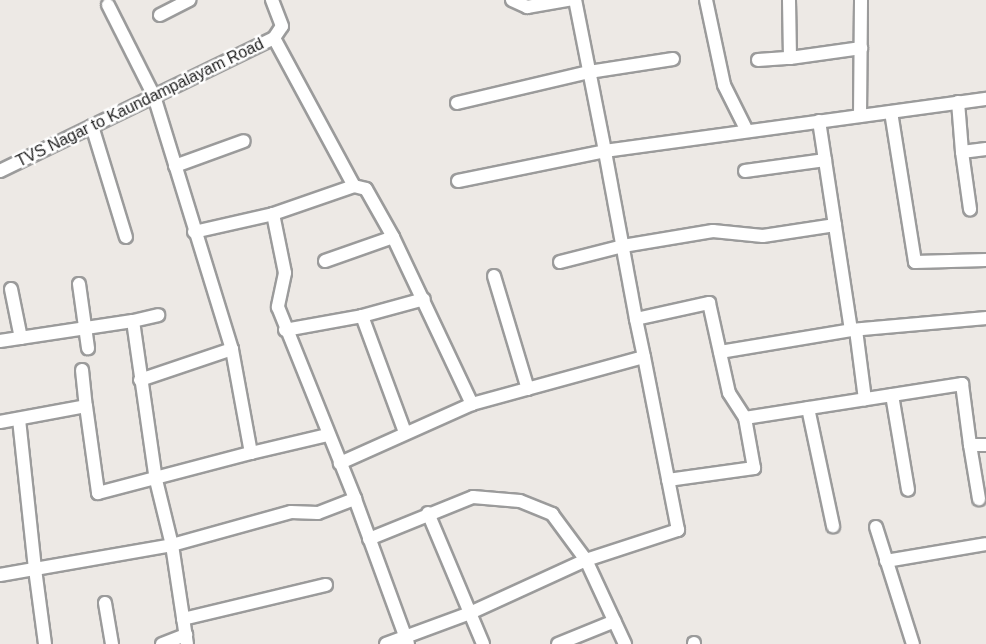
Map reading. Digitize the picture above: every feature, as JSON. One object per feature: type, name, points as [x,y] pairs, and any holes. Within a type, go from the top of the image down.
[{"type":"street","points":[[160,15],[189,0]]},
{"type":"street","name":"TVS Nagar to Kaundampalayam Road","points":[[0,171],[274,38],[282,26],[272,0]]},
{"type":"street","points":[[512,0],[527,7],[568,0]]},
{"type":"street","points":[[386,644],[406,641],[586,560],[678,530],[575,0]]},
{"type":"street","points":[[706,0],[724,85],[747,131]]},
{"type":"street","points":[[789,0],[790,58]]},
{"type":"street","points":[[860,116],[861,0]]},
{"type":"street","points":[[108,5],[154,96],[194,232],[232,349],[251,453]]},
{"type":"street","points":[[274,38],[354,186]]},
{"type":"street","points":[[758,60],[861,48]]},
{"type":"street","points":[[457,104],[589,72],[673,59]]},
{"type":"street","points":[[458,182],[605,151],[986,99]]},
{"type":"street","points":[[958,102],[970,209]]},
{"type":"street","points":[[891,112],[915,262],[986,260]]},
{"type":"street","points":[[819,121],[865,399]]},
{"type":"street","points":[[92,126],[126,237]]},
{"type":"street","points":[[175,166],[244,141]]},
{"type":"street","points":[[962,152],[986,149]]},
{"type":"street","points":[[744,171],[825,160]]},
{"type":"street","points":[[194,232],[273,214],[354,186],[366,189],[424,299],[472,404]]},
{"type":"street","points":[[273,214],[285,273],[278,307],[285,330],[355,499],[406,641]]},
{"type":"street","points":[[560,262],[623,246],[712,231],[763,236],[835,225]]},
{"type":"street","points":[[325,261],[393,237]]},
{"type":"street","points":[[494,276],[528,389]]},
{"type":"street","points":[[79,284],[88,348]]},
{"type":"street","points":[[11,289],[21,338]]},
{"type":"street","points":[[285,330],[362,316],[424,299]]},
{"type":"street","points":[[636,319],[709,303],[729,393],[745,418],[754,468],[668,480]]},
{"type":"street","points":[[0,341],[86,330],[158,315]]},
{"type":"street","points":[[362,316],[405,432]]},
{"type":"street","points":[[720,352],[854,330],[986,318]]},
{"type":"street","points":[[133,321],[156,480],[172,545],[187,640],[162,644]]},
{"type":"street","points":[[140,380],[232,349]]},
{"type":"street","points":[[340,463],[472,404],[644,357]]},
{"type":"street","points":[[82,369],[98,493],[328,435]]},
{"type":"street","points":[[745,418],[962,384],[979,499]]},
{"type":"street","points":[[892,395],[908,490]]},
{"type":"street","points":[[0,422],[86,406]]},
{"type":"street","points":[[808,408],[833,526]]},
{"type":"street","points":[[19,420],[45,644]]},
{"type":"street","points":[[970,446],[986,445]]},
{"type":"street","points":[[369,539],[428,513],[473,497],[520,501],[552,514],[586,560],[626,644]]},
{"type":"street","points":[[0,575],[172,545],[291,512],[318,513],[355,499]]},
{"type":"street","points":[[428,513],[483,644]]},
{"type":"street","points":[[876,527],[913,644]]},
{"type":"street","points":[[886,561],[986,544]]},
{"type":"street","points":[[183,619],[326,585]]},
{"type":"street","points":[[105,603],[112,644]]},
{"type":"street","points":[[558,644],[615,621]]}]
